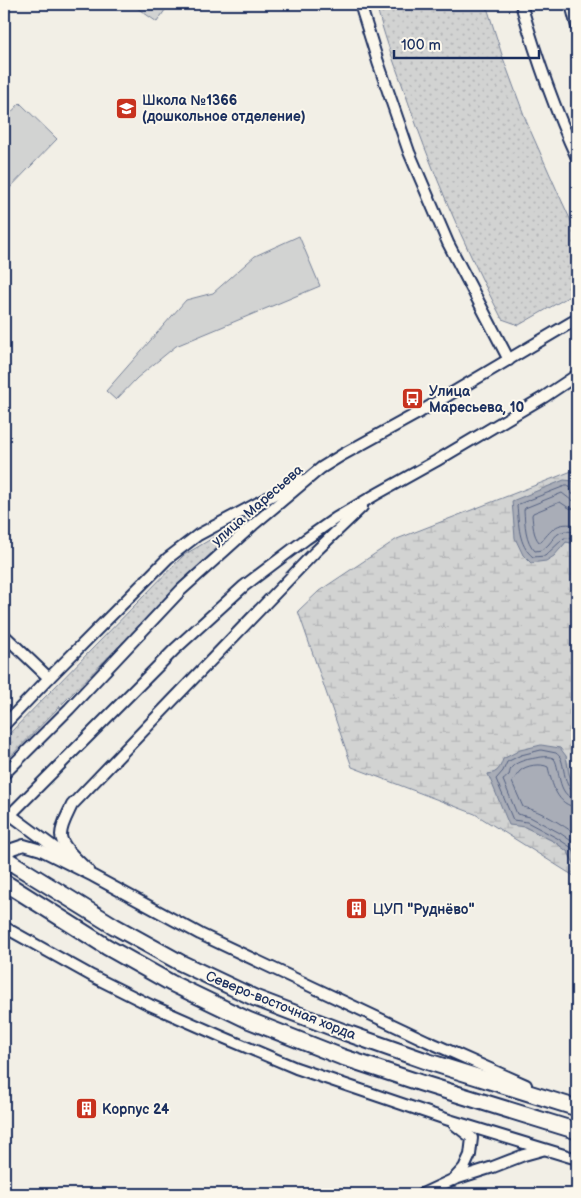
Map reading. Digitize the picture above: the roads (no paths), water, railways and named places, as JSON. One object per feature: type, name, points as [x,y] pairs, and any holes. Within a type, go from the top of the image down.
[{"type":"highway","name":"Северо-восточная хорда","points":[[4,857],[114,926],[173,958],[255,998],[429,1062],[577,1108]]},
{"type":"highway","name":"Северо-восточная хорда","points":[[4,882],[115,952],[171,983],[248,1020],[342,1057],[421,1084],[577,1131]]},
{"type":"street","points":[[360,4],[409,152],[448,243],[509,360]]},
{"type":"street","points":[[521,4],[534,48],[577,158]]},
{"type":"street","points":[[571,4],[577,27]]},
{"type":"street","name":"улица Маресьева","points":[[4,774],[69,709],[181,590],[252,526],[321,468],[577,319]]},
{"type":"street","points":[[93,876],[23,825],[6,815],[175,650],[244,586],[336,518],[544,397],[577,375]]},
{"type":"street","points":[[4,725],[168,558],[198,535],[321,468]]},
{"type":"street","points":[[93,876],[65,846],[61,836],[64,822],[72,805],[315,552],[375,495]]},
{"type":"street","points":[[4,635],[49,678]]},
{"type":"street","points":[[4,857],[12,849],[24,845],[41,850],[265,966],[577,1108]]},
{"type":"street","points":[[4,927],[92,976],[150,1005],[296,1068],[449,1120],[542,1150],[577,1159]]},
{"type":"street","points":[[531,1116],[577,1135]]},
{"type":"street","points":[[449,1120],[472,1138],[470,1155],[464,1168],[452,1180]]},
{"type":"street","points":[[422,1194],[452,1180],[542,1150]]},
{"type":"water","points":[[564,480],[574,481],[577,499],[577,544],[566,542],[554,556],[546,561],[531,563],[523,555],[515,538],[512,501]]},
{"type":"water","points":[[541,745],[560,748],[566,756],[569,774],[577,793],[577,867],[568,852],[555,842],[525,827],[509,825],[488,774],[498,769],[503,759],[520,750]]},
{"type":"place","name":"Школа №1366 (дошкольное отделение)","points":[[126,108]]},
{"type":"place","name":"Улица Маресьева, 10","points":[[413,399]]},
{"type":"place","name":"ЦУП \"Руднёво\"","points":[[357,909]]},
{"type":"place","name":"Корпус 24","points":[[86,1109]]}]
